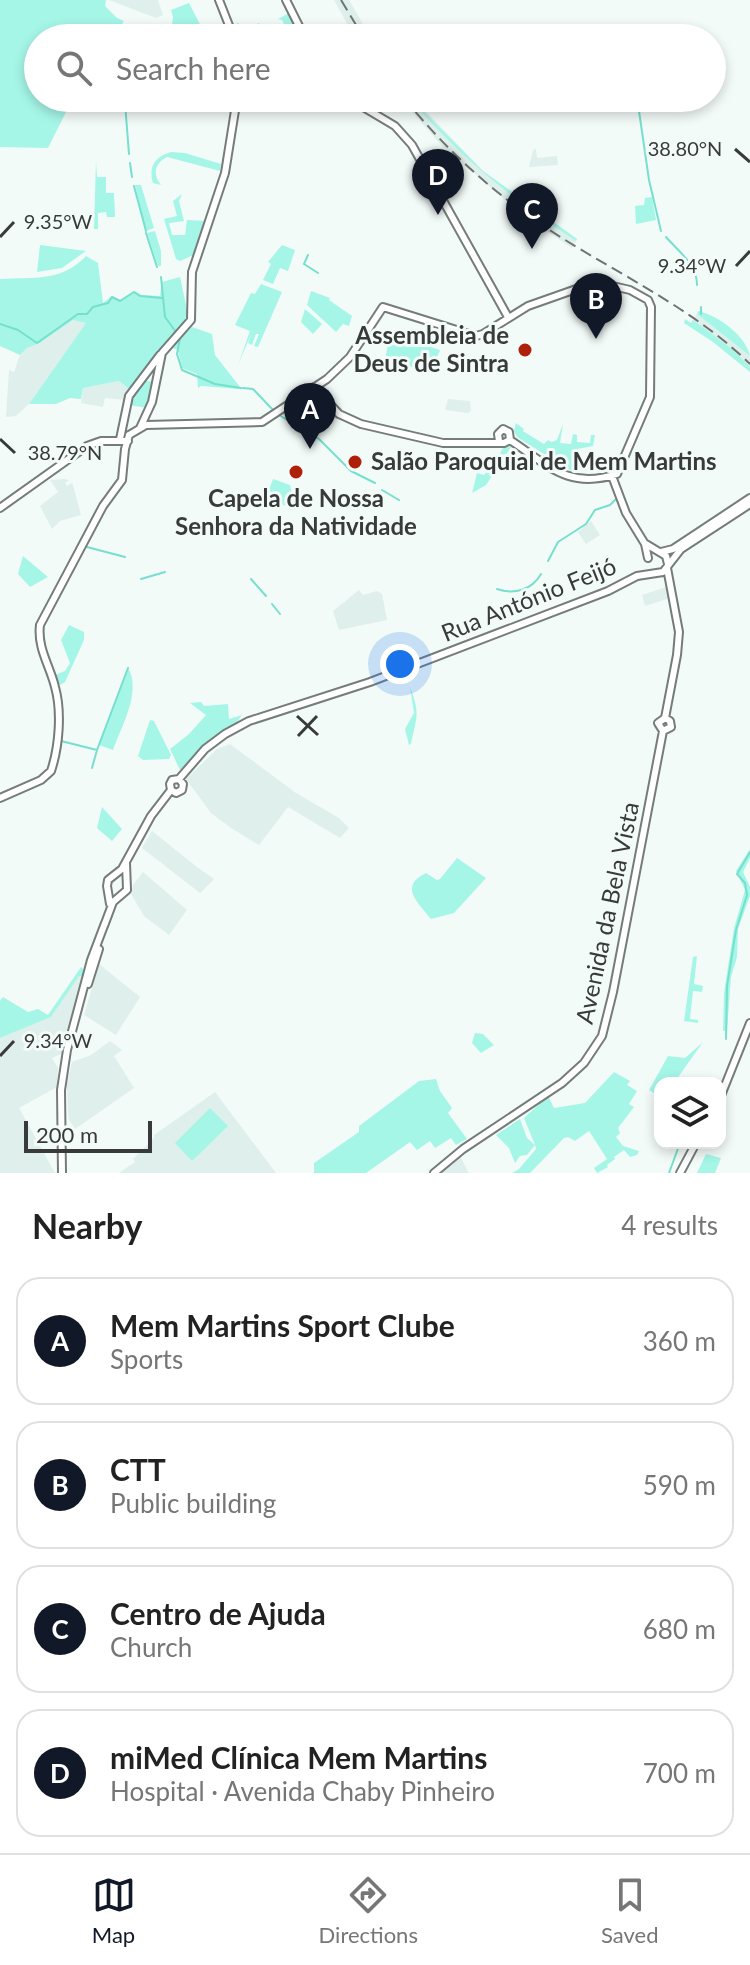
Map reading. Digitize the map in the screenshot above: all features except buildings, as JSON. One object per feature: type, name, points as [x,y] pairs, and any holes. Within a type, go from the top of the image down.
[{"type":"street","points":[[219,0],[228,24]]},
{"type":"street","points":[[286,0],[298,24]]},
{"type":"street","points":[[165,347],[152,402],[140,428],[123,443],[120,437],[130,392],[165,347],[191,320],[191,275],[225,173],[235,112]]},
{"type":"street","points":[[372,112],[395,126],[418,155],[508,317]]},
{"type":"street","points":[[140,428],[152,425],[260,423],[314,387],[350,357],[383,307],[476,336],[528,306],[596,282],[612,284],[650,302],[650,397],[616,474],[626,513],[644,542],[647,566],[668,584]]},
{"type":"street","points":[[314,387],[339,414],[361,424],[440,442],[488,442],[498,438],[502,430],[507,430],[510,440],[569,478],[587,480],[616,474]]},
{"type":"street","points":[[0,508],[93,443],[120,437]]},
{"type":"street","points":[[0,798],[44,778],[51,771],[58,705],[54,682],[40,647],[40,625],[103,506],[122,480],[129,438]]},
{"type":"street","points":[[498,438],[506,443],[510,440]]},
{"type":"street","points":[[648,559],[653,553],[673,549],[750,501]]},
{"type":"street","points":[[656,573],[668,566],[681,549],[750,501]]},
{"type":"street","points":[[644,542],[666,556],[668,584]]},
{"type":"street","name":"Rua António Feijó","points":[[637,576],[648,559]]},
{"type":"street","name":"Rua António Feijó","points":[[126,863],[151,816],[171,790],[171,782],[179,779],[205,749],[249,721],[370,682],[609,591],[637,576],[656,573]]},
{"type":"street","name":"Avenida da Bela Vista","points":[[434,1173],[569,1078],[584,1063],[602,1036],[663,731],[671,727],[670,721],[665,718],[679,632],[668,584]]},
{"type":"street","points":[[110,908],[107,883],[126,863]]},
{"type":"street","points":[[62,1173],[62,1079],[92,962],[110,908],[127,890],[126,863]]},
{"type":"street","points":[[117,875],[125,879]]},
{"type":"street","points":[[109,892],[119,896]]},
{"type":"street","points":[[726,1083],[750,1023]]},
{"type":"street","points":[[680,1173],[693,1149]]},
{"type":"shaded area","points":[[109,0],[158,0],[163,15],[156,18]]},
{"type":"shaded area","points":[[334,0],[349,0],[363,24],[347,24]]},
{"type":"shaded area","points":[[412,112],[426,112],[483,171],[577,239],[572,248],[529,220],[518,226],[507,207],[510,204],[441,145]]},
{"type":"shaded area","points":[[536,149],[537,158],[557,156],[558,165],[529,167],[533,150]]},
{"type":"shaded area","points":[[697,314],[750,356],[750,368],[692,321]]},
{"type":"shaded area","points":[[73,320],[87,322],[29,404],[16,416],[6,417],[9,370],[14,372],[20,355],[27,348],[40,343]]},
{"type":"shaded area","points":[[119,381],[129,389],[125,400],[105,398],[103,407],[81,403],[83,388]]},
{"type":"shaded area","points":[[448,399],[470,401],[471,411],[445,410]]},
{"type":"shaded area","points":[[50,480],[69,480],[65,483],[67,486],[73,485],[81,515],[60,521],[52,529],[40,506],[58,492]]},
{"type":"shaded area","points":[[591,521],[600,535],[586,544],[578,532]]},
{"type":"shaded area","points":[[666,587],[670,598],[645,606],[642,595]]},
{"type":"shaded area","points":[[359,590],[363,595],[377,591],[382,594],[387,620],[339,630],[333,611]]},
{"type":"shaded area","points":[[230,744],[296,793],[339,818],[349,828],[340,838],[288,807],[259,845],[231,828],[211,813],[186,779],[217,749]]},
{"type":"shaded area","points":[[152,831],[214,879],[200,893],[142,848]]},
{"type":"shaded area","points":[[143,872],[187,910],[169,935],[144,916],[131,894],[133,885]]},
{"type":"shaded area","points":[[99,964],[140,997],[116,1035],[84,1015]]},
{"type":"shaded area","points":[[79,975],[84,976],[61,1054],[52,1058],[58,1068],[57,1087],[19,1108],[55,1173],[0,1173],[0,1038],[51,1017]]},
{"type":"shaded area","points":[[110,1041],[122,1050],[114,1056],[134,1088],[75,1129],[68,1112],[67,1084],[72,1062],[91,1055]]},
{"type":"shaded area","points":[[215,1092],[276,1173],[119,1173],[135,1162],[133,1159],[154,1135]]},
{"type":"shaded area","points":[[460,1156],[469,1173],[440,1173]]},
{"type":"green space","points":[[0,0],[106,0],[105,6],[124,21],[122,24],[24,24],[24,112],[66,112],[48,148],[0,147]]},
{"type":"green space","points":[[189,3],[200,24],[172,24],[171,10]]},
{"type":"green space","points":[[289,13],[294,24],[284,24],[278,19]]},
{"type":"green space","points":[[422,112],[483,171],[576,241],[487,176]]},
{"type":"green space","points":[[171,152],[221,164],[220,171],[167,157],[156,169],[161,185],[153,183],[151,172],[154,163]]},
{"type":"green space","points":[[96,161],[97,177],[106,177],[106,193],[114,193],[115,217],[107,217],[106,212],[98,213],[98,229],[94,229]]},
{"type":"green space","points":[[135,185],[141,185],[154,228],[146,231]]},
{"type":"green space","points":[[182,194],[179,201],[184,221],[169,223],[172,235],[185,235],[187,220],[207,221],[196,254],[180,261],[176,259],[164,219],[177,216],[173,201]]},
{"type":"green space","points":[[652,197],[656,220],[636,224],[635,206],[644,205],[645,198]]},
{"type":"green space","points":[[155,231],[161,251],[161,266],[158,266],[147,233]]},
{"type":"green space","points":[[40,245],[86,251],[62,268],[37,272]]},
{"type":"green space","points":[[282,245],[295,250],[288,271],[280,268],[273,284],[263,280],[271,264],[268,262]]},
{"type":"green space","points":[[86,256],[98,263],[103,303],[112,296],[121,300],[134,291],[142,295],[160,296],[162,282],[180,277],[189,319],[129,389],[119,381],[83,388],[81,399],[70,398],[56,404],[29,404],[86,323],[73,320],[20,355],[0,346],[0,279],[57,274]]},
{"type":"green space","points":[[261,284],[282,292],[258,347],[254,346],[259,334],[256,334],[252,345],[248,343],[252,332],[238,365],[250,331],[235,325],[251,293],[255,294]]},
{"type":"green space","points":[[311,291],[330,298],[352,316],[349,326],[343,324],[336,332],[307,305]]},
{"type":"green space","points":[[305,309],[322,324],[313,334],[301,322]]},
{"type":"green space","points":[[698,311],[730,328],[743,341],[750,356],[697,314]]},
{"type":"green space","points":[[685,319],[691,323],[693,320],[732,349],[750,367],[750,372],[684,323]]},
{"type":"green space","points":[[192,327],[212,334],[215,355],[239,389],[198,388],[197,374],[182,368],[178,350],[170,347]]},
{"type":"green space","points":[[390,333],[440,350],[431,372],[385,360]]},
{"type":"green space","points":[[143,380],[153,382],[147,408],[129,405]]},
{"type":"green space","points":[[516,423],[544,444],[548,440],[557,440],[563,424],[560,443],[571,444],[573,434],[577,435],[577,442],[590,443],[591,435],[595,435],[593,446],[577,449],[576,458],[588,459],[588,466],[575,467],[579,476],[517,437],[514,431]]},
{"type":"green space","points":[[511,447],[486,485],[472,493],[477,473],[484,475],[488,470],[493,471],[502,449]]},
{"type":"green space","points":[[273,479],[290,485],[296,510],[266,498]]},
{"type":"green space","points":[[23,556],[48,577],[30,587],[18,574]]},
{"type":"green space","points":[[69,625],[84,632],[84,640],[65,682],[60,685],[55,675],[65,671],[70,663],[61,640]]},
{"type":"green space","points":[[128,668],[132,677],[132,698],[113,750],[99,745]]},
{"type":"green space","points":[[410,687],[416,704],[416,716],[409,745],[405,729],[414,713]]},
{"type":"green space","points":[[201,702],[204,706],[228,704],[229,719],[242,715],[237,722],[202,746],[180,770],[170,749],[206,715],[190,703]]},
{"type":"green space","points":[[150,720],[154,721],[171,755],[169,759],[143,760],[138,756]]},
{"type":"green space","points":[[102,807],[122,829],[112,841],[97,828]]},
{"type":"green space","points":[[750,849],[750,858],[743,872],[750,887],[750,896],[738,929],[727,1031],[723,1031],[724,993],[734,928],[745,890],[736,871]]},
{"type":"green space","points":[[457,858],[486,878],[454,913],[431,919],[417,902],[413,884],[426,873],[440,879]]},
{"type":"green space","points":[[697,956],[694,984],[703,986],[702,992],[693,991],[690,1019],[698,1020],[698,1023],[684,1021],[693,957]]},
{"type":"green space","points":[[81,967],[84,976],[79,976],[51,1017],[0,1038],[0,1001],[3,997],[28,1012],[38,1009],[48,1015]]},
{"type":"green space","points":[[475,1033],[483,1034],[494,1045],[481,1053],[472,1043]]},
{"type":"green space","points":[[703,1042],[678,1077],[656,1077],[668,1056],[685,1058]]},
{"type":"green space","points":[[614,1072],[630,1081],[627,1085],[637,1091],[629,1104],[634,1107],[618,1128],[620,1133],[616,1137],[623,1146],[639,1151],[630,1157],[624,1150],[614,1157],[608,1167],[597,1173],[594,1168],[607,1159],[589,1131],[575,1141],[564,1138],[530,1173],[512,1173],[536,1149],[524,1118],[548,1096],[554,1108],[585,1103]]},
{"type":"green space","points":[[436,1079],[452,1108],[448,1113],[467,1139],[456,1145],[451,1138],[435,1148],[430,1141],[417,1150],[410,1142],[366,1173],[314,1173],[314,1163],[359,1132],[359,1126],[419,1081]]},
{"type":"green space","points":[[210,1108],[228,1126],[192,1161],[175,1143]]},
{"type":"green space","points":[[520,1119],[527,1138],[535,1145],[515,1163],[509,1148],[496,1135]]},
{"type":"green space","points":[[706,1154],[721,1158],[715,1173],[697,1173]]},
{"type":"waterway","points":[[126,112],[129,154]]},
{"type":"waterway","points":[[639,112],[649,180],[661,231]]},
{"type":"waterway","points":[[130,163],[132,177]]},
{"type":"waterway","points":[[134,186],[146,231]]},
{"type":"waterway","points":[[146,233],[157,267]]},
{"type":"waterway","points":[[666,237],[691,265],[697,285]]},
{"type":"waterway","points":[[308,255],[304,264],[318,273]]},
{"type":"waterway","points":[[161,277],[165,317],[176,332]]},
{"type":"waterway","points":[[0,324],[18,330],[37,343],[78,314],[87,314],[93,307],[108,303],[112,297],[120,301],[134,292],[140,296],[162,298]]},
{"type":"waterway","points":[[701,307],[701,314]]},
{"type":"waterway","points":[[180,338],[177,354],[182,370],[215,384],[241,388]]},
{"type":"waterway","points":[[243,388],[253,389],[273,410]]},
{"type":"waterway","points":[[279,415],[319,439],[351,471],[375,483]]},
{"type":"waterway","points":[[382,490],[399,500]]},
{"type":"waterway","points":[[548,561],[558,542],[586,524],[595,510],[610,505],[616,499]]},
{"type":"waterway","points":[[87,547],[125,557]]},
{"type":"waterway","points":[[141,579],[165,572]]},
{"type":"waterway","points":[[497,589],[522,590],[533,584],[541,574]]},
{"type":"waterway","points":[[251,579],[266,596]]},
{"type":"waterway","points":[[272,604],[280,614]]},
{"type":"waterway","points":[[61,741],[97,750],[128,668]]},
{"type":"waterway","points":[[92,768],[97,750]]},
{"type":"waterway","points":[[726,1039],[727,986],[736,930],[747,895],[745,883],[737,874],[750,852]]},
{"type":"waterway","points":[[669,1173],[678,1149]]},
{"type":"railway","points":[[341,0],[356,24]]},
{"type":"railway","points":[[416,112],[453,152],[508,201],[678,308],[750,364]]},
{"type":"place","name":"miMed Clínica Mem Martins","points":[[438,215]]},
{"type":"place","name":"Centro de Ajuda","points":[[532,249]]},
{"type":"place","name":"CTT","points":[[596,339]]},
{"type":"place","name":"Assembleia de Deus de Sintra","points":[[525,350]]},
{"type":"place","name":"Mem Martins Sport Clube","points":[[310,449]]},
{"type":"place","name":"Salão Paroquial de Mem Martins","points":[[355,462]]},
{"type":"place","name":"Capela de Nossa Senhora da Natividade","points":[[296,472]]}]
